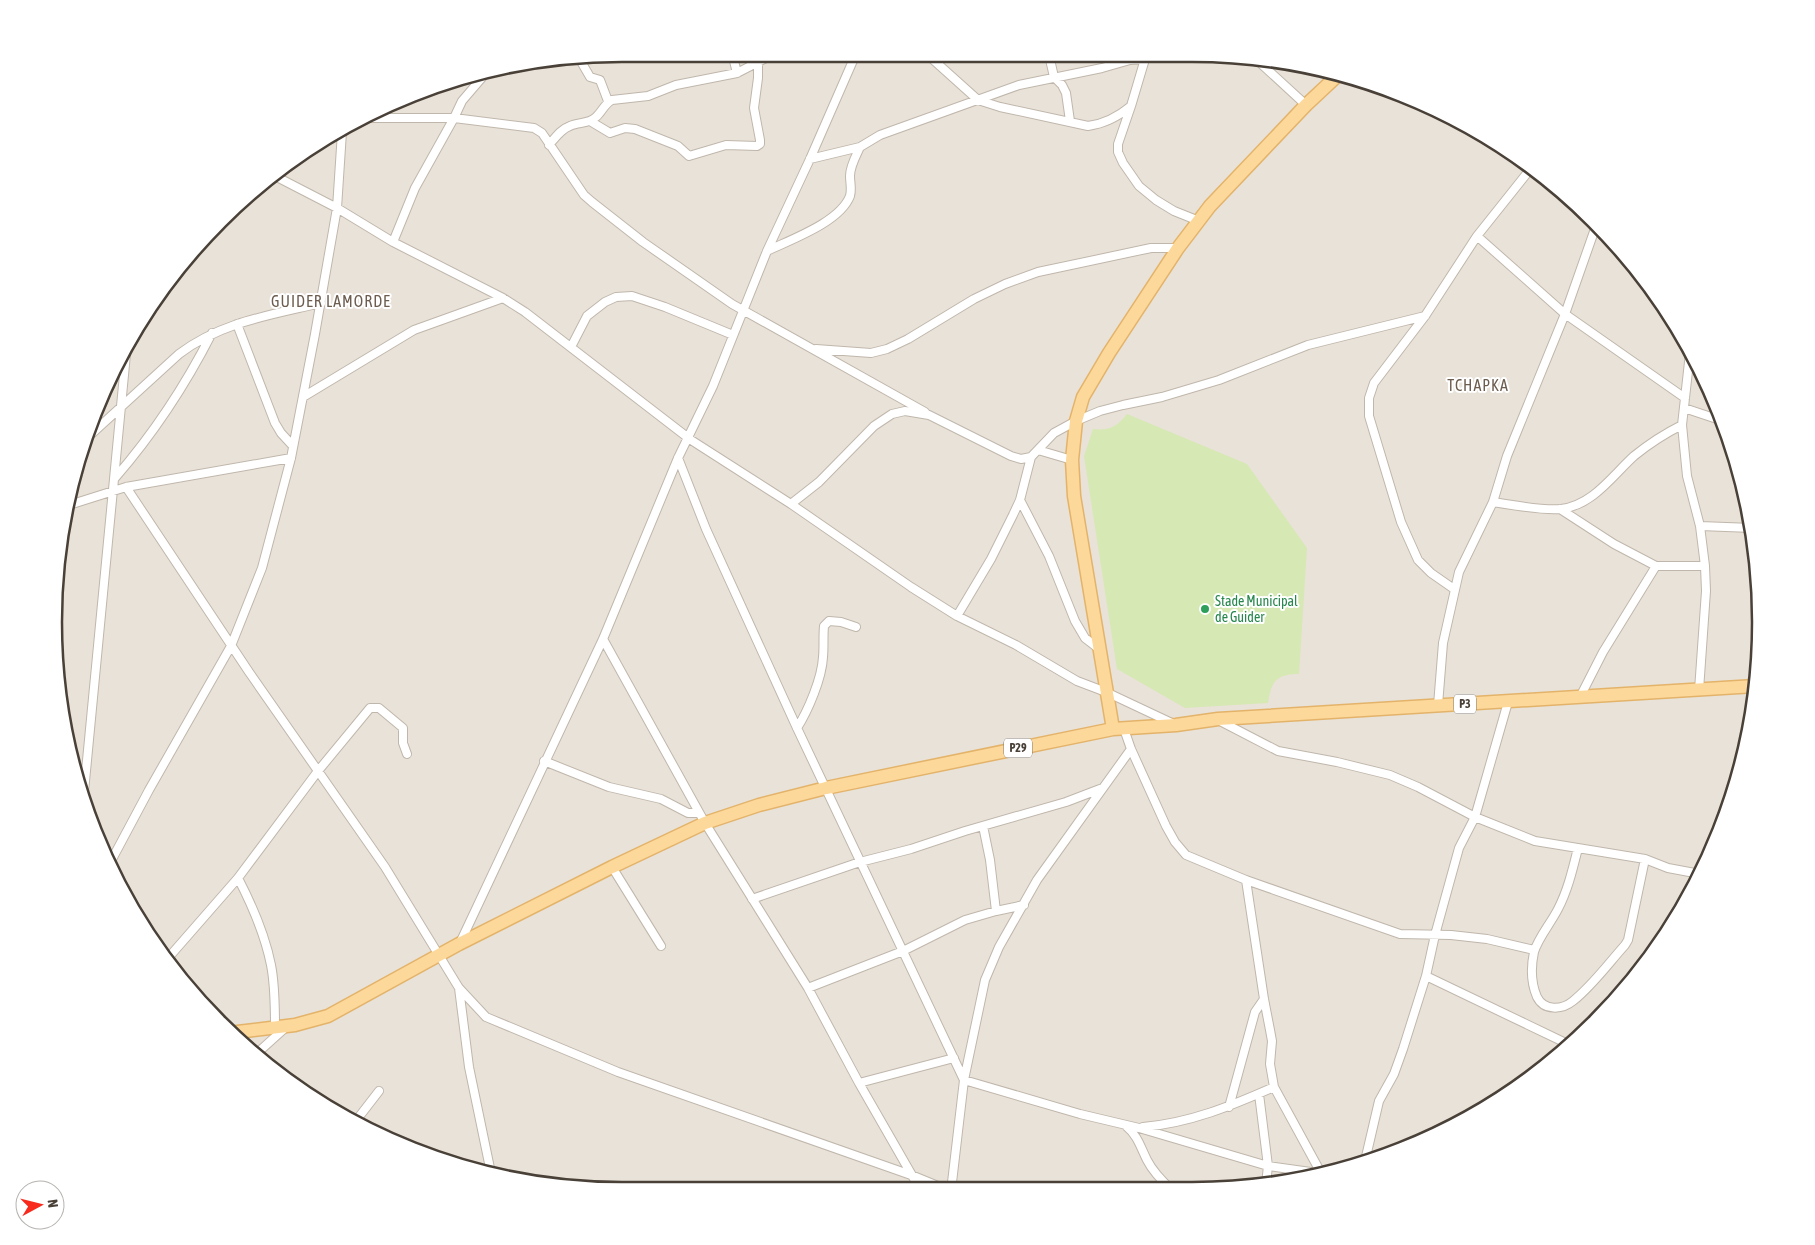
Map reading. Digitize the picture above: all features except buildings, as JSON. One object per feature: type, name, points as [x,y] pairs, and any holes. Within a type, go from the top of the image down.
[{"type":"main road","points":[[1119,729],[1106,692],[1074,496],[1072,460],[1076,421],[1083,397],[1109,353],[1178,248],[1210,206],[1306,105],[1332,81]]},
{"type":"main road","name":"P3","points":[[1119,729],[1176,725],[1218,719],[1749,686]]},
{"type":"main road","name":"P29","points":[[242,1033],[328,1016],[459,944],[612,867],[702,818],[826,788],[1119,729]]},
{"type":"street","points":[[734,62],[737,73]]},
{"type":"street","points":[[550,145],[557,135],[568,127],[590,121],[596,117],[608,101],[648,96],[676,85],[737,73],[761,62]]},
{"type":"street","points":[[459,944],[603,639],[687,437],[713,386],[768,251],[852,62]]},
{"type":"street","points":[[936,62],[978,100],[1000,107],[1088,126],[1096,125],[1118,115],[1131,106]]},
{"type":"street","points":[[1051,62],[1054,77],[1062,85],[1066,93],[1070,121]]},
{"type":"street","points":[[810,159],[860,147],[880,135],[1019,84],[1102,68],[1123,62]]},
{"type":"street","points":[[1144,62],[1118,144],[1118,152],[1123,163],[1139,186],[1156,200],[1174,211],[1199,221]]},
{"type":"street","points":[[583,64],[590,77],[600,80],[608,101]]},
{"type":"street","points":[[590,121],[610,133],[625,128],[635,129],[678,146],[689,156],[726,145],[757,146],[760,144],[760,140],[754,108],[758,64]]},
{"type":"street","points":[[1264,67],[1306,105]]},
{"type":"street","points":[[393,242],[415,188],[462,101],[478,82]]},
{"type":"street","points":[[379,118],[454,118],[534,128],[542,133],[584,195],[592,202],[643,242],[743,310],[930,414],[1011,456],[1022,459],[1031,456],[1054,433],[1076,421],[1123,405],[1162,397],[1219,380],[1308,345],[1425,316]]},
{"type":"street","points":[[114,856],[231,646],[262,568],[291,458],[303,397],[337,208],[342,138]]},
{"type":"street","points":[[768,251],[825,222],[838,213],[850,196],[850,175],[853,161],[860,147]]},
{"type":"street","points":[[1454,589],[1431,573],[1418,560],[1401,522],[1369,416],[1369,398],[1374,383],[1425,316],[1477,236],[1527,174]]},
{"type":"street","points":[[281,179],[337,208],[393,242],[503,298],[525,312],[687,437],[791,504],[850,546],[957,616],[1016,645],[1077,681],[1106,692],[1176,725]]},
{"type":"street","points":[[1438,705],[1443,643],[1454,589],[1464,561],[1477,538],[1493,502],[1507,456],[1565,314],[1594,233]]},
{"type":"street","points":[[1477,236],[1565,314],[1685,398]]},
{"type":"street","points":[[812,349],[871,354],[916,334],[1005,284],[1038,272],[1151,248],[1178,248]]},
{"type":"street","points":[[570,347],[587,316],[601,305],[616,297],[632,296],[733,335]]},
{"type":"street","points":[[303,397],[414,330],[503,298]]},
{"type":"street","points":[[97,429],[179,354],[212,332],[320,302]]},
{"type":"street","points":[[237,324],[275,423],[293,446]]},
{"type":"street","points":[[115,478],[142,447],[190,376],[212,332]]},
{"type":"street","points":[[1689,364],[1682,425],[1688,476],[1700,526],[1706,591],[1700,690]]},
{"type":"street","points":[[85,779],[125,367]]},
{"type":"street","points":[[1684,408],[1714,418]]},
{"type":"street","points":[[791,504],[819,482],[874,426],[892,414],[906,411],[930,414]]},
{"type":"street","points":[[1493,502],[1514,506],[1560,509],[1579,504],[1593,495],[1632,458],[1658,437],[1682,425]]},
{"type":"street","points":[[1038,450],[1072,460]]},
{"type":"street","points":[[957,616],[998,547],[1020,500],[1031,456]]},
{"type":"street","points":[[76,503],[126,487],[291,458]]},
{"type":"street","points":[[678,458],[706,529],[797,728],[964,1080],[1268,1166],[1306,1171]]},
{"type":"street","points":[[126,487],[231,646],[385,867],[459,988],[486,1017],[618,1072],[928,1182]]},
{"type":"street","points":[[1020,500],[1049,556],[1075,620],[1085,638],[1098,648]]},
{"type":"street","points":[[1560,509],[1614,544],[1656,566],[1705,566]]},
{"type":"street","points":[[1700,526],[1744,528]]},
{"type":"street","points":[[1580,697],[1603,652],[1656,566]]},
{"type":"street","points":[[797,728],[806,715],[819,675],[823,659],[824,626],[829,621],[841,622],[856,627]]},
{"type":"street","points":[[603,639],[702,818],[808,988],[915,1182]]},
{"type":"street","points":[[1368,1155],[1379,1101],[1394,1074],[1426,976],[1435,935],[1459,848],[1474,817],[1508,702]]},
{"type":"street","points":[[172,954],[238,878],[318,770],[370,708],[379,708],[403,728],[403,743],[407,754]]},
{"type":"street","points":[[1218,719],[1278,752],[1337,762],[1390,775],[1418,787],[1474,817],[1535,841],[1645,859],[1668,868],[1693,873]]},
{"type":"street","points":[[1119,729],[1131,749],[1166,826],[1175,842],[1186,855],[1246,880],[1400,934],[1487,939],[1534,950]]},
{"type":"street","points":[[951,1182],[964,1080],[985,980],[999,947],[1037,880],[1064,845],[1131,749]]},
{"type":"street","points":[[544,761],[609,787],[661,799],[702,818]]},
{"type":"street","points":[[752,899],[860,862],[911,849],[1066,802],[1102,789]]},
{"type":"street","points":[[982,826],[990,860],[996,911]]},
{"type":"street","points":[[1578,848],[1573,872],[1560,907],[1534,950],[1532,964],[1533,982],[1539,1001],[1544,1005],[1558,1008],[1573,1002],[1628,940],[1645,859]]},
{"type":"street","points":[[612,867],[661,946]]},
{"type":"street","points":[[238,878],[250,901],[265,943],[271,966],[281,1026],[260,1049]]},
{"type":"street","points":[[1246,880],[1272,1041],[1270,1064],[1274,1087],[1320,1167]]},
{"type":"street","points":[[808,988],[903,951],[965,920],[1024,905]]},
{"type":"street","points":[[1426,976],[1564,1042]]},
{"type":"street","points":[[459,988],[469,1067],[490,1166]]},
{"type":"street","points":[[1229,1107],[1255,1012],[1264,998]]},
{"type":"street","points":[[859,1083],[954,1058]]},
{"type":"street","points":[[1139,1128],[1164,1126],[1188,1121],[1229,1107],[1274,1087]]},
{"type":"street","points":[[359,1116],[378,1091]]},
{"type":"street","points":[[1259,1094],[1268,1166],[1267,1178]]},
{"type":"street","points":[[1124,1124],[1136,1136],[1147,1161],[1164,1182]]},
{"type":"shaded area","points":[[622,62],[1192,62],[1266,67],[1302,73],[1337,82],[1373,92],[1407,105],[1440,120],[1504,157],[1562,201],[1614,253],[1637,282],[1658,311],[1695,375],[1723,442],[1733,478],[1742,513],[1748,549],[1751,586],[1751,659],[1748,696],[1742,732],[1723,803],[1695,870],[1677,902],[1658,934],[1614,992],[1562,1044],[1533,1067],[1504,1088],[1440,1125],[1373,1153],[1337,1163],[1302,1172],[1266,1178],[1229,1181],[622,1182],[549,1178],[513,1172],[478,1163],[442,1153],[408,1140],[375,1125],[311,1088],[253,1044],[201,992],[157,934],[120,870],[105,837],[92,803],[82,767],[73,732],[67,696],[62,622],[67,549],[73,513],[92,442],[120,375],[157,311],[201,253],[253,201],[282,178],[311,157],[375,120],[442,92],[513,73],[549,67]]},
{"type":"green space","name":"Stade Municipal de Guider","points":[[1127,414],[1247,464],[1307,548],[1299,674],[1291,674],[1276,681],[1271,690],[1268,703],[1185,708],[1117,669],[1084,456],[1093,429],[1112,427]]},
{"type":"place","name":"Stade Municipal de Guider","points":[[1205,609]]},
{"type":"district","name":"GUIDER LAMORDE","points":[[331,301]]},
{"type":"district","name":"TCHAPKA","points":[[1478,385]]}]
